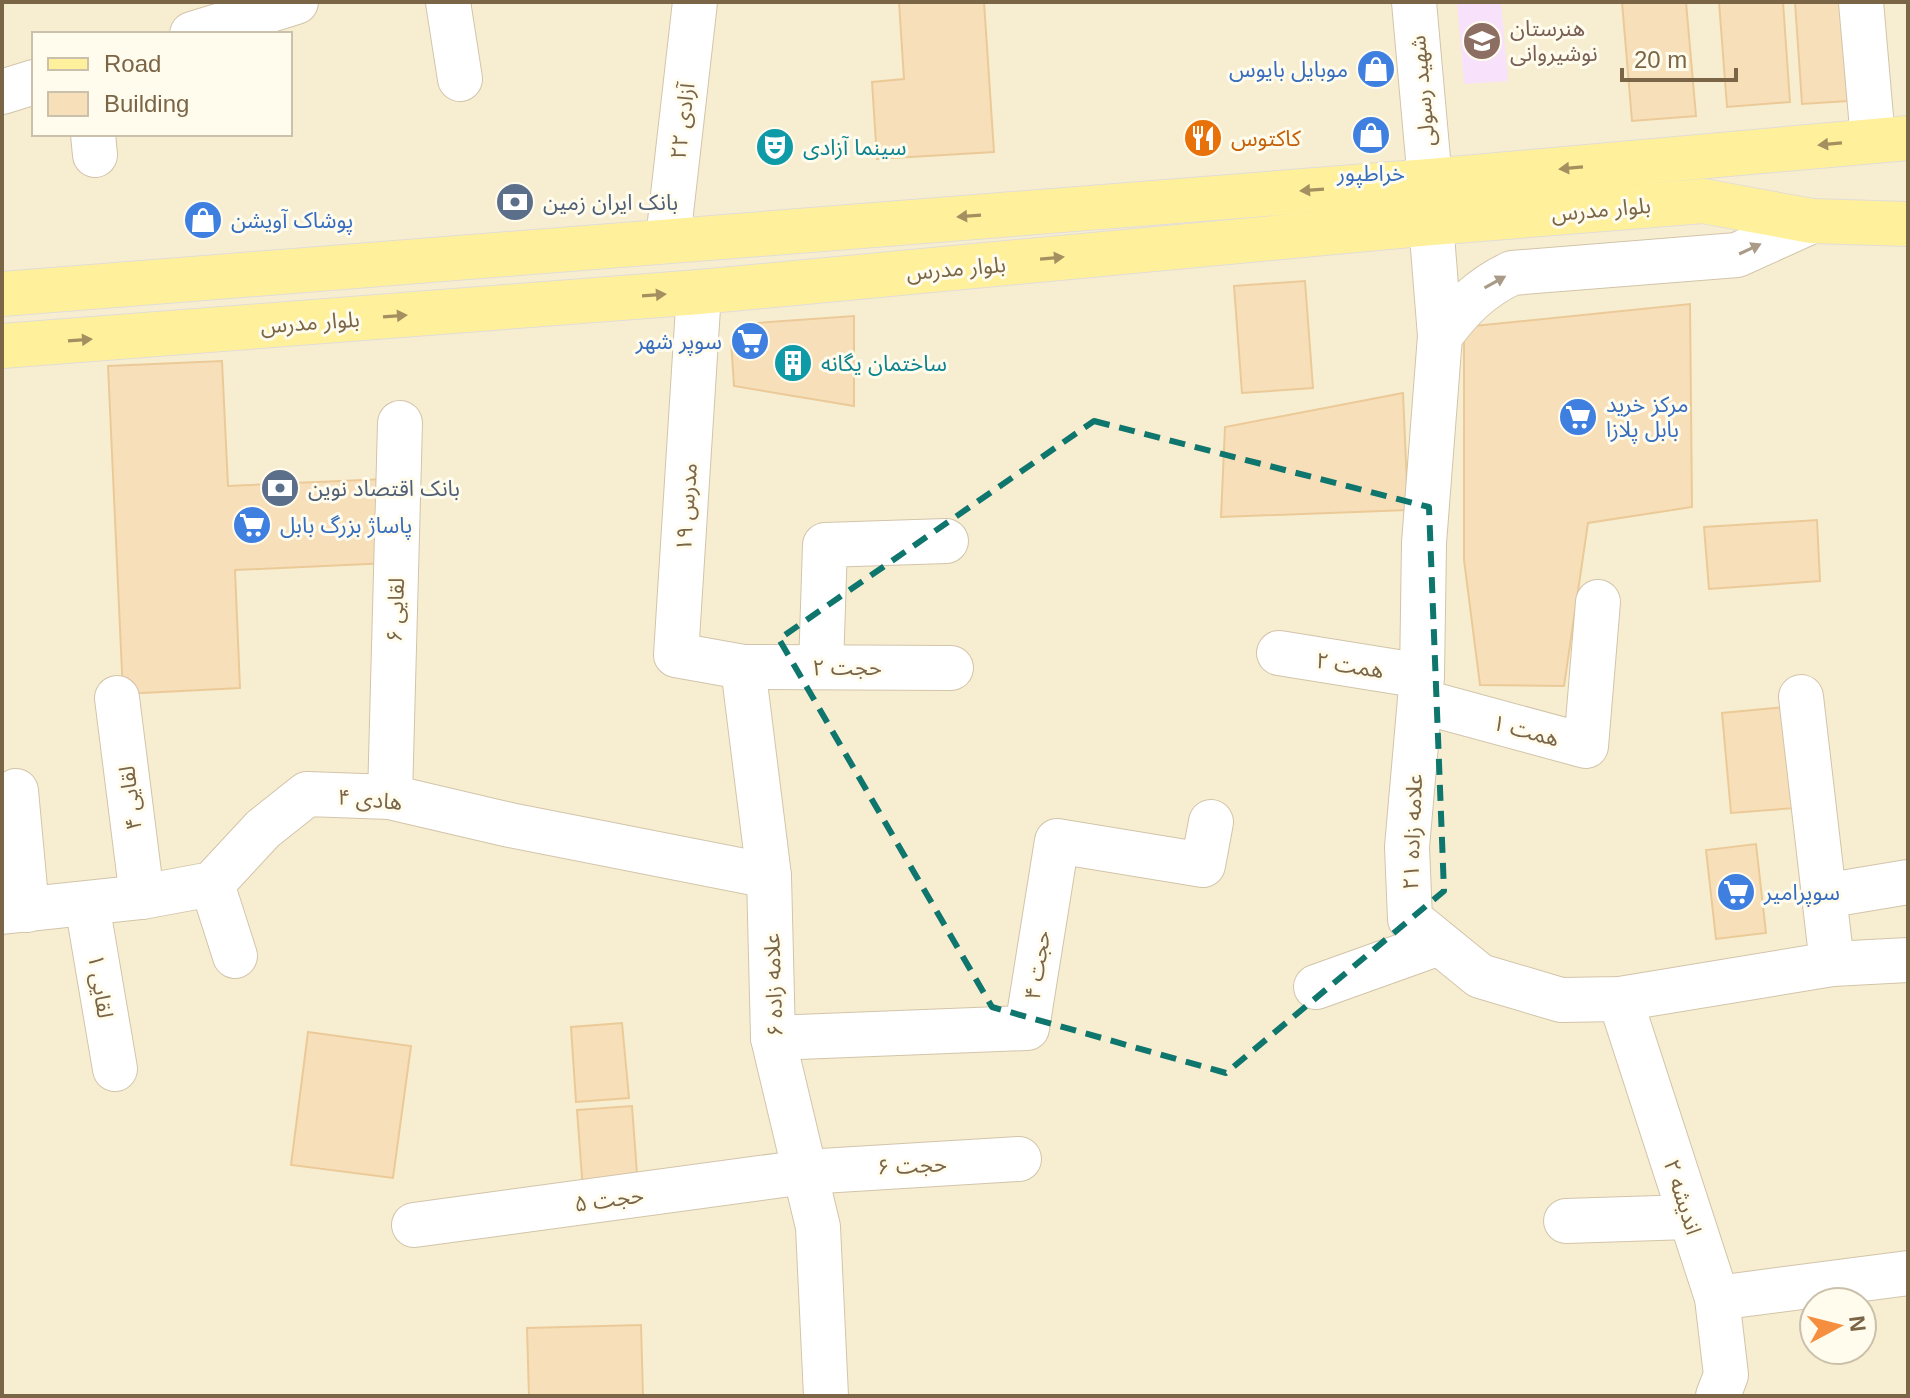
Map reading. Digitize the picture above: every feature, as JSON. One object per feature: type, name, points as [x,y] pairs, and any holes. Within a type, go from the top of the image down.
[{"type":"main road","name":"بلوار مدرس","points":[[2,346],[699,292],[1431,202],[1890,139]]},
{"type":"main road","name":"بلوار مدرس","points":[[2,294],[668,239],[1431,202],[1703,201],[1812,221],[1908,224]]},
{"type":"street","points":[[448,2],[460,79]]},
{"type":"street","name":"آزادی ٢٢","points":[[668,239],[695,2]]},
{"type":"street","name":"شهید رسولی","points":[[1414,2],[1431,202]]},
{"type":"street","points":[[1861,2],[1890,139]]},
{"type":"street","points":[[2,92],[32,83]]},
{"type":"street","name":"علامه زاده ۲۱","points":[[1431,202],[1440,336],[1424,543],[1421,689],[1407,847],[1410,919],[1480,976],[1561,1000],[1620,999],[1832,964],[1908,960]]},
{"type":"street","points":[[1440,336],[1463,306],[1487,285],[1512,273],[1737,255],[1812,221]]},
{"type":"street","name":"مدرس ۱۹","points":[[699,292],[676,655],[743,667]]},
{"type":"street","name":"لقایی ۶","points":[[390,797],[400,423]]},
{"type":"street","points":[[821,667],[825,545],[946,541]]},
{"type":"street","name":"همت ۱","points":[[1421,689],[1586,746],[1598,602]]},
{"type":"street","name":"همت ۲","points":[[1279,653],[1421,689]]},
{"type":"street","name":"حجت ۲","points":[[743,667],[951,668]]},
{"type":"street","name":"علامه زاده ۶","points":[[743,667],[769,876],[773,1038],[818,1227],[826,1396]]},
{"type":"street","points":[[1801,697],[1832,964]]},
{"type":"street","name":"لقایی ۴","points":[[117,698],[142,897]]},
{"type":"street","points":[[16,791],[15,911],[142,897],[212,884],[235,956]]},
{"type":"street","name":"هادی ۴","points":[[212,884],[263,829],[307,794],[390,797],[510,825],[769,876]]},
{"type":"street","name":"حجت ۴","points":[[773,1038],[1027,1028],[1057,841],[1203,865],[1211,822]]},
{"type":"street","points":[[1824,896],[1908,882]]},
{"type":"street","name":"لقایی ۱","points":[[87,904],[115,1069]]},
{"type":"street","points":[[1316,987],[1439,943]]},
{"type":"street","name":"اندیشه ۲","points":[[1620,999],[1717,1298],[1726,1375],[1718,1396]]},
{"type":"street","name":"حجت ۶","points":[[805,1172],[1019,1159]]},
{"type":"street","name":"حجت ۵","points":[[414,1225],[805,1172]]},
{"type":"street","points":[[1566,1221],[1689,1217]]},
{"type":"street","points":[[1717,1298],[1908,1273]]},
{"type":"highlighted area","points":[[1094,421],[1429,507],[1444,891],[1226,1073],[992,1007],[779,639]]},
{"type":"shaded area","points":[[2,2],[1908,2],[1908,1396],[2,1396]]},
{"type":"shaded area","name":"هنرستان نوشیروانی","points":[[1457,2],[1501,2],[1508,81],[1464,84]]},
{"type":"building","points":[[899,2],[984,2],[994,152],[877,159],[872,82],[904,79]]},
{"type":"building","points":[[1622,2],[1686,2],[1696,116],[1632,121]]},
{"type":"building","points":[[1719,2],[1783,2],[1790,102],[1727,107]]},
{"type":"building","points":[[1795,2],[1841,2],[1848,101],[1802,104]]},
{"type":"building","points":[[1305,281],[1313,388],[1242,393],[1234,286]]},
{"type":"building","name":"مرکز خرید بابل پلازا","points":[[1690,304],[1692,507],[1588,523],[1564,686],[1480,685],[1464,560],[1464,327]]},
{"type":"building","name":"ساختمان یگانه","points":[[854,316],[854,406],[734,386],[731,340],[742,324]]},
{"type":"building","name":"پاساژ بزرگ بابل","points":[[222,361],[228,486],[385,479],[389,563],[235,570],[240,688],[123,694],[108,366]]},
{"type":"building","points":[[1403,393],[1408,510],[1221,517],[1225,427]]},
{"type":"building","points":[[1817,520],[1820,581],[1709,589],[1704,527]]},
{"type":"building","points":[[1786,707],[1795,808],[1731,813],[1722,713]]},
{"type":"building","name":"سوپرامیر","points":[[1756,844],[1766,933],[1716,939],[1706,850]]},
{"type":"building","points":[[622,1023],[629,1098],[576,1102],[571,1027]]},
{"type":"building","points":[[308,1032],[411,1046],[393,1178],[291,1165]]},
{"type":"building","points":[[632,1106],[638,1187],[583,1191],[577,1110]]},
{"type":"building","points":[[641,1325],[643,1396],[529,1396],[527,1328]]},
{"type":"place","name":"هنرستان نوشیروانی","points":[[1482,41]]},
{"type":"place","name":"موبایل بایوس","points":[[1376,69]]},
{"type":"place","name":"خراطپور","points":[[1371,135]]},
{"type":"place","name":"کاکتوس","points":[[1203,138]]},
{"type":"place","name":"سینما آزادی","points":[[775,147]]},
{"type":"place","name":"بانک ایران زمین","points":[[515,202]]},
{"type":"place","name":"پوشاک آویشن","points":[[203,220]]},
{"type":"place","name":"سوپر شهر","points":[[750,341]]},
{"type":"place","name":"ساختمان یگانه","points":[[793,363]]},
{"type":"place","name":"مرکز خرید بابل پلازا","points":[[1578,417]]},
{"type":"place","name":"بانک اقتصاد نوین","points":[[280,488]]},
{"type":"place","name":"پاساژ بزرگ بابل","points":[[252,525]]},
{"type":"place","name":"سوپرامیر","points":[[1736,892]]}]
